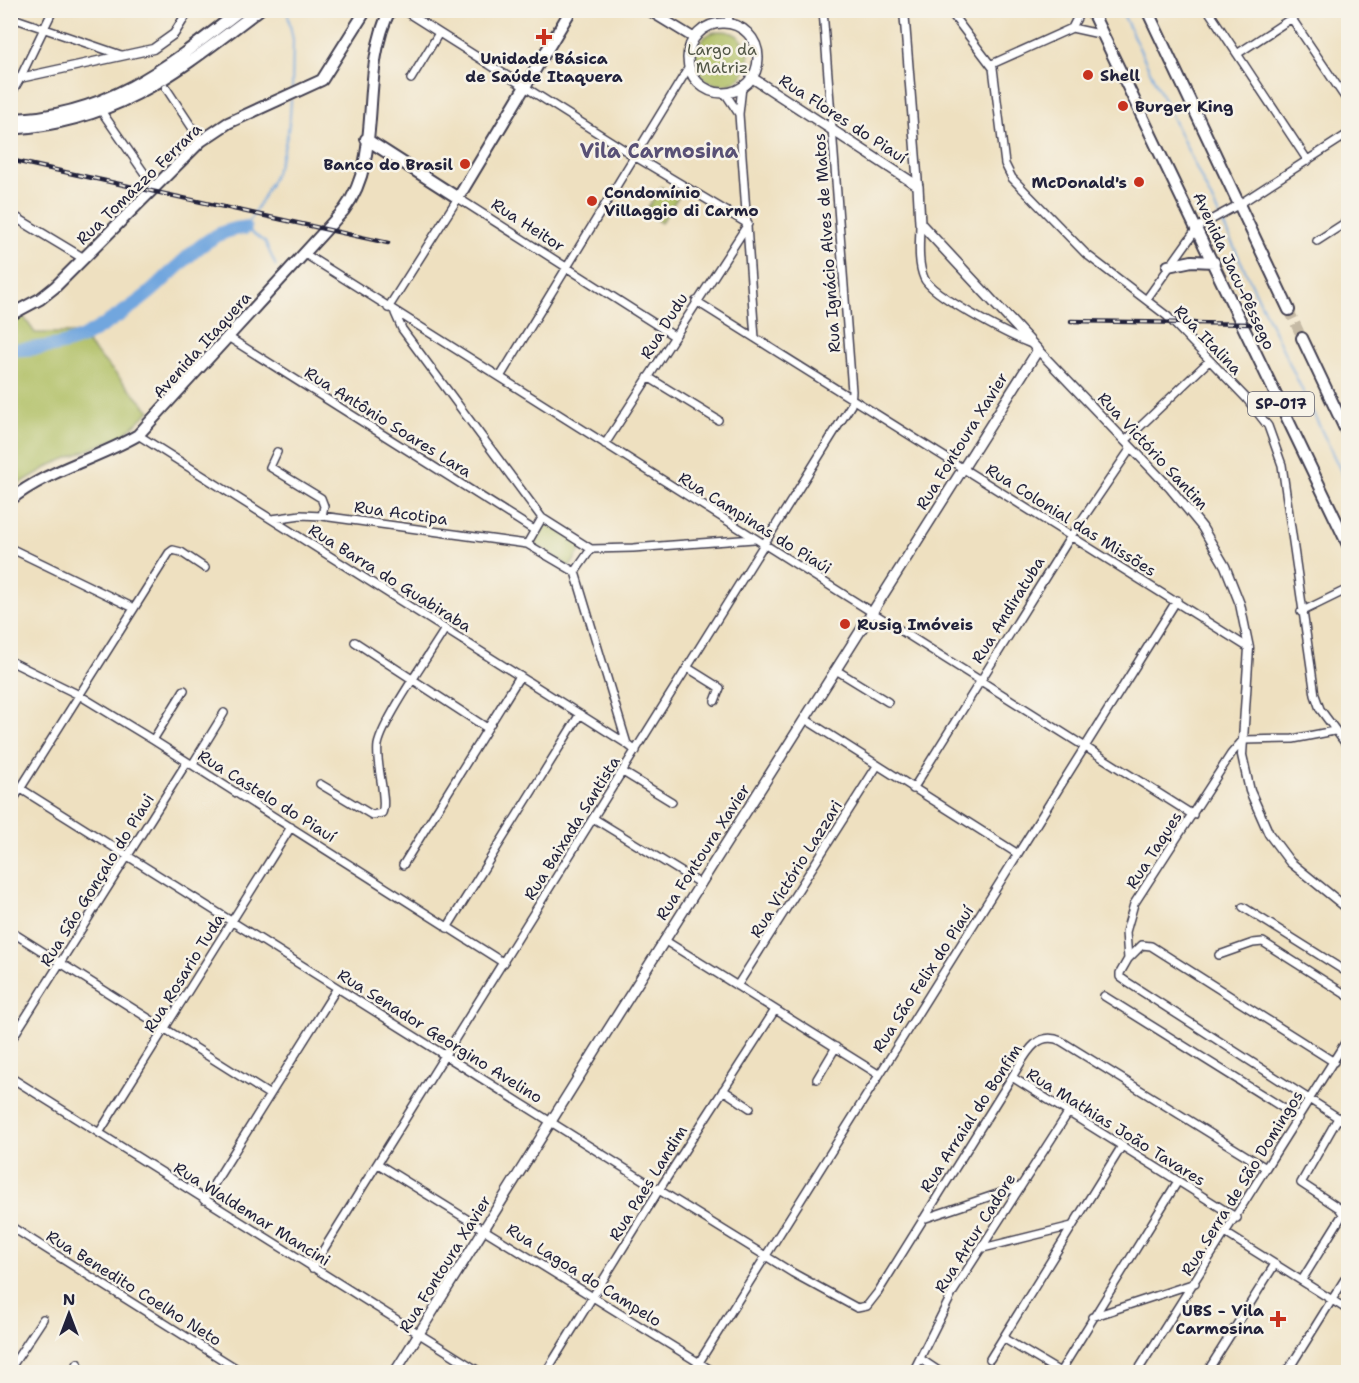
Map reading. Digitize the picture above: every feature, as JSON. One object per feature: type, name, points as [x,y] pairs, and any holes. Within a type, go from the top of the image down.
[{"type":"main road","points":[[10,120],[57,114],[122,93],[171,64],[241,10]]},
{"type":"main road","points":[[10,129],[73,120],[133,98],[175,74],[260,10]]},
{"type":"main road","name":"Rua Tomazzo Ferrara","points":[[11,314],[40,299],[201,141],[228,123],[313,86],[329,71],[366,10]]},
{"type":"main road","name":"Avenida Itaquera","points":[[10,500],[48,477],[117,447],[138,435],[353,198],[364,174],[375,59],[390,10]]},
{"type":"main road","points":[[458,198],[571,10]]},
{"type":"main road","points":[[648,10],[694,38]]},
{"type":"main road","name":"Avenida Jacu-Pêssego","points":[[1091,10],[1201,225],[1214,262],[1348,545]]},
{"type":"main road","name":"Avenida Jacu-Pêssego","points":[[1147,10],[1163,40],[1234,208],[1289,310]]},
{"type":"main road","points":[[1156,10],[1163,40]]},
{"type":"main road","points":[[729,24],[748,34],[754,43],[757,64],[751,77],[742,87],[724,93],[702,86],[689,66],[688,57],[694,38],[709,26],[729,24]]},
{"type":"main road","name":"Rua Flores do Piauí","points":[[751,77],[918,186]]},
{"type":"main road","name":"Rua Heitor","points":[[366,139],[458,198]]},
{"type":"main road","points":[[366,157],[383,149]]},
{"type":"main road","name":"Rua Victório Santim","points":[[918,186],[920,223],[1034,346]]},
{"type":"main road","points":[[1168,266],[1192,261],[1214,262]]},
{"type":"main road","name":"Avenida Jacu-Pêssego","points":[[1302,338],[1348,435]]},
{"type":"main road","name":"Rua Fontoura Xavier","points":[[395,1372],[664,940],[873,614],[1034,346]]},
{"type":"street","points":[[10,95],[53,10]]},
{"type":"street","points":[[20,78],[142,52],[164,43],[182,25],[189,10]]},
{"type":"street","points":[[403,10],[634,156],[748,224]]},
{"type":"street","points":[[728,10],[729,24]]},
{"type":"street","name":"Rua Ignácio Alves de Matos","points":[[823,10],[852,401]]},
{"type":"street","name":"Rua Victório Santim","points":[[904,10],[918,186]]},
{"type":"street","points":[[949,10],[992,64],[1072,28],[1104,35]]},
{"type":"street","points":[[1072,28],[1081,10]]},
{"type":"street","points":[[1208,10],[1308,161]]},
{"type":"street","points":[[1286,10],[1348,102]]},
{"type":"street","points":[[1237,54],[1305,10]]},
{"type":"street","points":[[10,17],[121,55]]},
{"type":"street","points":[[411,79],[439,33]]},
{"type":"street","name":"Rua Italina","points":[[992,64],[1007,171],[1086,254],[1167,316],[1253,405],[1274,440],[1287,499],[1301,612],[1315,695],[1320,709],[1348,747]]},
{"type":"street","points":[[500,377],[565,266],[689,66]]},
{"type":"street","points":[[742,87],[739,114],[755,338]]},
{"type":"street","points":[[165,88],[201,141]]},
{"type":"street","points":[[724,93],[739,114]]},
{"type":"street","points":[[104,115],[154,187]]},
{"type":"street","points":[[1146,300],[1168,266],[1201,225],[1234,208],[1348,134]]},
{"type":"street","points":[[458,198],[391,310],[402,329],[542,518],[591,549],[754,539]]},
{"type":"street","name":"Rua Heitor","points":[[458,198],[674,336]]},
{"type":"street","points":[[10,214],[83,258]]},
{"type":"street","points":[[1317,241],[1348,221]]},
{"type":"street","name":"Rua Victório Santim","points":[[920,223],[922,271],[925,281],[974,315],[1034,346],[1188,509],[1215,548],[1233,583],[1249,648],[1243,740],[1246,778],[1269,834],[1290,862],[1304,876],[1348,909]]},
{"type":"street","name":"Rua Dudu","points":[[605,444],[748,224]]},
{"type":"street","name":"Rua Campinas do Piaúi","points":[[304,254],[1193,815]]},
{"type":"street","name":"Rua Colonial das Missões","points":[[696,301],[852,401],[1177,600],[1249,648]]},
{"type":"street","name":"Rua Antônio Soares Lara","points":[[228,338],[534,530]]},
{"type":"street","name":"Rua Andiratuba","points":[[913,789],[1128,445],[1209,361]]},
{"type":"street","points":[[648,377],[718,420]]},
{"type":"street","name":"Rua Baixada Santista","points":[[312,1268],[765,545],[852,401]]},
{"type":"street","name":"Rua Barra do Guabiraba","points":[[138,435],[446,628],[636,751]]},
{"type":"street","points":[[278,452],[270,467],[321,498],[324,506],[322,516]]},
{"type":"street","name":"Rua Acotipa","points":[[272,519],[301,515],[322,516],[526,544]]},
{"type":"street","points":[[542,518],[526,544],[575,572],[627,744]]},
{"type":"street","points":[[10,548],[134,608]]},
{"type":"street","points":[[575,572],[591,549]]},
{"type":"street","points":[[10,805],[173,550],[181,552],[205,568]]},
{"type":"street","points":[[1301,612],[1348,589]]},
{"type":"street","name":"Rua São Felix do Piauí","points":[[693,1372],[878,1074],[1087,747],[1177,600]]},
{"type":"street","points":[[321,784],[372,814],[382,813],[385,803],[378,771],[378,743],[446,628]]},
{"type":"street","points":[[356,642],[487,728]]},
{"type":"street","name":"Rua Castelo do Piauí","points":[[10,661],[79,695],[153,740],[504,963]]},
{"type":"street","points":[[688,668],[720,688],[715,701]]},
{"type":"street","points":[[836,670],[888,702]]},
{"type":"street","points":[[404,865],[520,676]]},
{"type":"street","points":[[153,740],[184,690]]},
{"type":"street","name":"Rua São Gonçalo do Piaui","points":[[10,1042],[189,763],[224,713]]},
{"type":"street","points":[[447,928],[580,714]]},
{"type":"street","points":[[805,719],[1018,854]]},
{"type":"street","points":[[1243,740],[1293,739],[1334,730]]},
{"type":"street","name":"Rua Taques","points":[[1243,740],[1223,764],[1193,815],[1134,904],[1126,932],[1128,960],[1120,977],[1310,1101]]},
{"type":"street","name":"Rua Victório Lazzari","points":[[737,986],[877,766]]},
{"type":"street","points":[[623,772],[672,802]]},
{"type":"street","name":"Rua Senador Georgino Avelino","points":[[10,782],[659,1190],[766,1256],[857,1308]]},
{"type":"street","points":[[594,818],[701,884]]},
{"type":"street","name":"Rua Rosario Tuda","points":[[99,1133],[291,828]]},
{"type":"street","points":[[1243,907],[1348,973]]},
{"type":"street","points":[[10,931],[270,1095]]},
{"type":"street","points":[[664,940],[878,1074]]},
{"type":"street","points":[[1220,955],[1253,943],[1263,942],[1348,996]]},
{"type":"street","points":[[1128,960],[1142,945],[1151,946],[1334,1062]]},
{"type":"street","points":[[204,1200],[337,988]]},
{"type":"street","points":[[1104,996],[1299,1118]]},
{"type":"street","name":"Rua Paes Landim","points":[[546,1372],[659,1190],[776,1010]]},
{"type":"street","points":[[10,1022],[20,1028]]},
{"type":"street","name":"Rua Arraial do Bonfim","points":[[857,1308],[867,1306],[872,1301],[1012,1077],[1035,1043],[1042,1038],[1053,1038],[1266,1168]]},
{"type":"street","name":"Rua Serra de São Domingos","points":[[1137,1372],[1227,1234],[1348,1038]]},
{"type":"street","points":[[817,1079],[836,1047]]},
{"type":"street","name":"Rua Waldemar Mancini","points":[[10,1077],[480,1372]]},
{"type":"street","name":"Rua Mathias João Tavares","points":[[1012,1077],[1237,1218]]},
{"type":"street","points":[[723,1090],[750,1108]]},
{"type":"street","points":[[1310,1101],[1348,1124]]},
{"type":"street","name":"Rua Artur Cadore","points":[[914,1372],[943,1310],[1068,1113]]},
{"type":"street","points":[[1302,1280],[1343,1214],[1339,1208],[1302,1185],[1301,1180],[1338,1118]]},
{"type":"street","points":[[990,1359],[1122,1146]]},
{"type":"street","name":"Rua Lagoa do Campelo","points":[[378,1164],[714,1372]]},
{"type":"street","points":[[1003,1338],[1060,1372],[1178,1181]]},
{"type":"street","points":[[923,1219],[1021,1186]]},
{"type":"street","name":"Rua Benedito Coelho Neto","points":[[10,1226],[242,1372]]},
{"type":"street","points":[[983,1248],[1072,1226]]},
{"type":"street","points":[[1227,1234],[1348,1310]]},
{"type":"street","points":[[1207,1372],[1275,1264]]},
{"type":"street","points":[[1287,1372],[1348,1274]]},
{"type":"street","points":[[1092,1317],[1195,1283]]},
{"type":"street","points":[[10,1369],[44,1319]]},
{"type":"street","points":[[921,1360],[940,1372]]},
{"type":"street","points":[[72,1372],[78,1363]]},
{"type":"green space","name":"Largo da Matriz","points":[[722,31],[732,33],[741,39],[747,48],[749,58],[747,68],[741,77],[732,83],[722,85],[712,83],[703,77],[697,68],[695,58],[697,48],[703,39],[712,33]]},
{"type":"green space","points":[[661,187],[678,197],[661,223],[645,212]]},
{"type":"green space","points":[[19,310],[35,333],[78,333],[150,411],[122,436],[51,465],[11,489],[10,313]]},
{"type":"green space","points":[[544,521],[583,546],[570,567],[531,542]]},
{"type":"waterway","points":[[287,10],[293,40],[292,91]]},
{"type":"waterway","points":[[1121,10],[1348,486]]},
{"type":"waterway","points":[[276,266],[265,242],[245,228],[278,167],[287,136],[291,100]]},
{"type":"waterway","points":[[10,350],[56,345],[83,337],[140,300],[207,241],[219,234],[245,228]]},
{"type":"tunnel","points":[[1289,310],[1302,338]]},
{"type":"railway","points":[[10,160],[388,243]]},
{"type":"railway","points":[[1071,321],[1252,324]]},
{"type":"place","name":"Unidade Básica de Saúde Itaquera","points":[[544,37]]},
{"type":"place","name":"Shell","points":[[1088,75]]},
{"type":"place","name":"Burger King","points":[[1123,106]]},
{"type":"place","name":"Banco do Brasil","points":[[465,164]]},
{"type":"place","name":"McDonald's","points":[[1139,182]]},
{"type":"place","name":"Condomínio Villaggio di Carmo","points":[[592,201]]},
{"type":"place","name":"Rusig Imóveis","points":[[845,624]]},
{"type":"place","name":"UBS - Vila Carmosina","points":[[1278,1319]]},
{"type":"district","name":"Vila Carmosina","points":[[659,151]]}]
